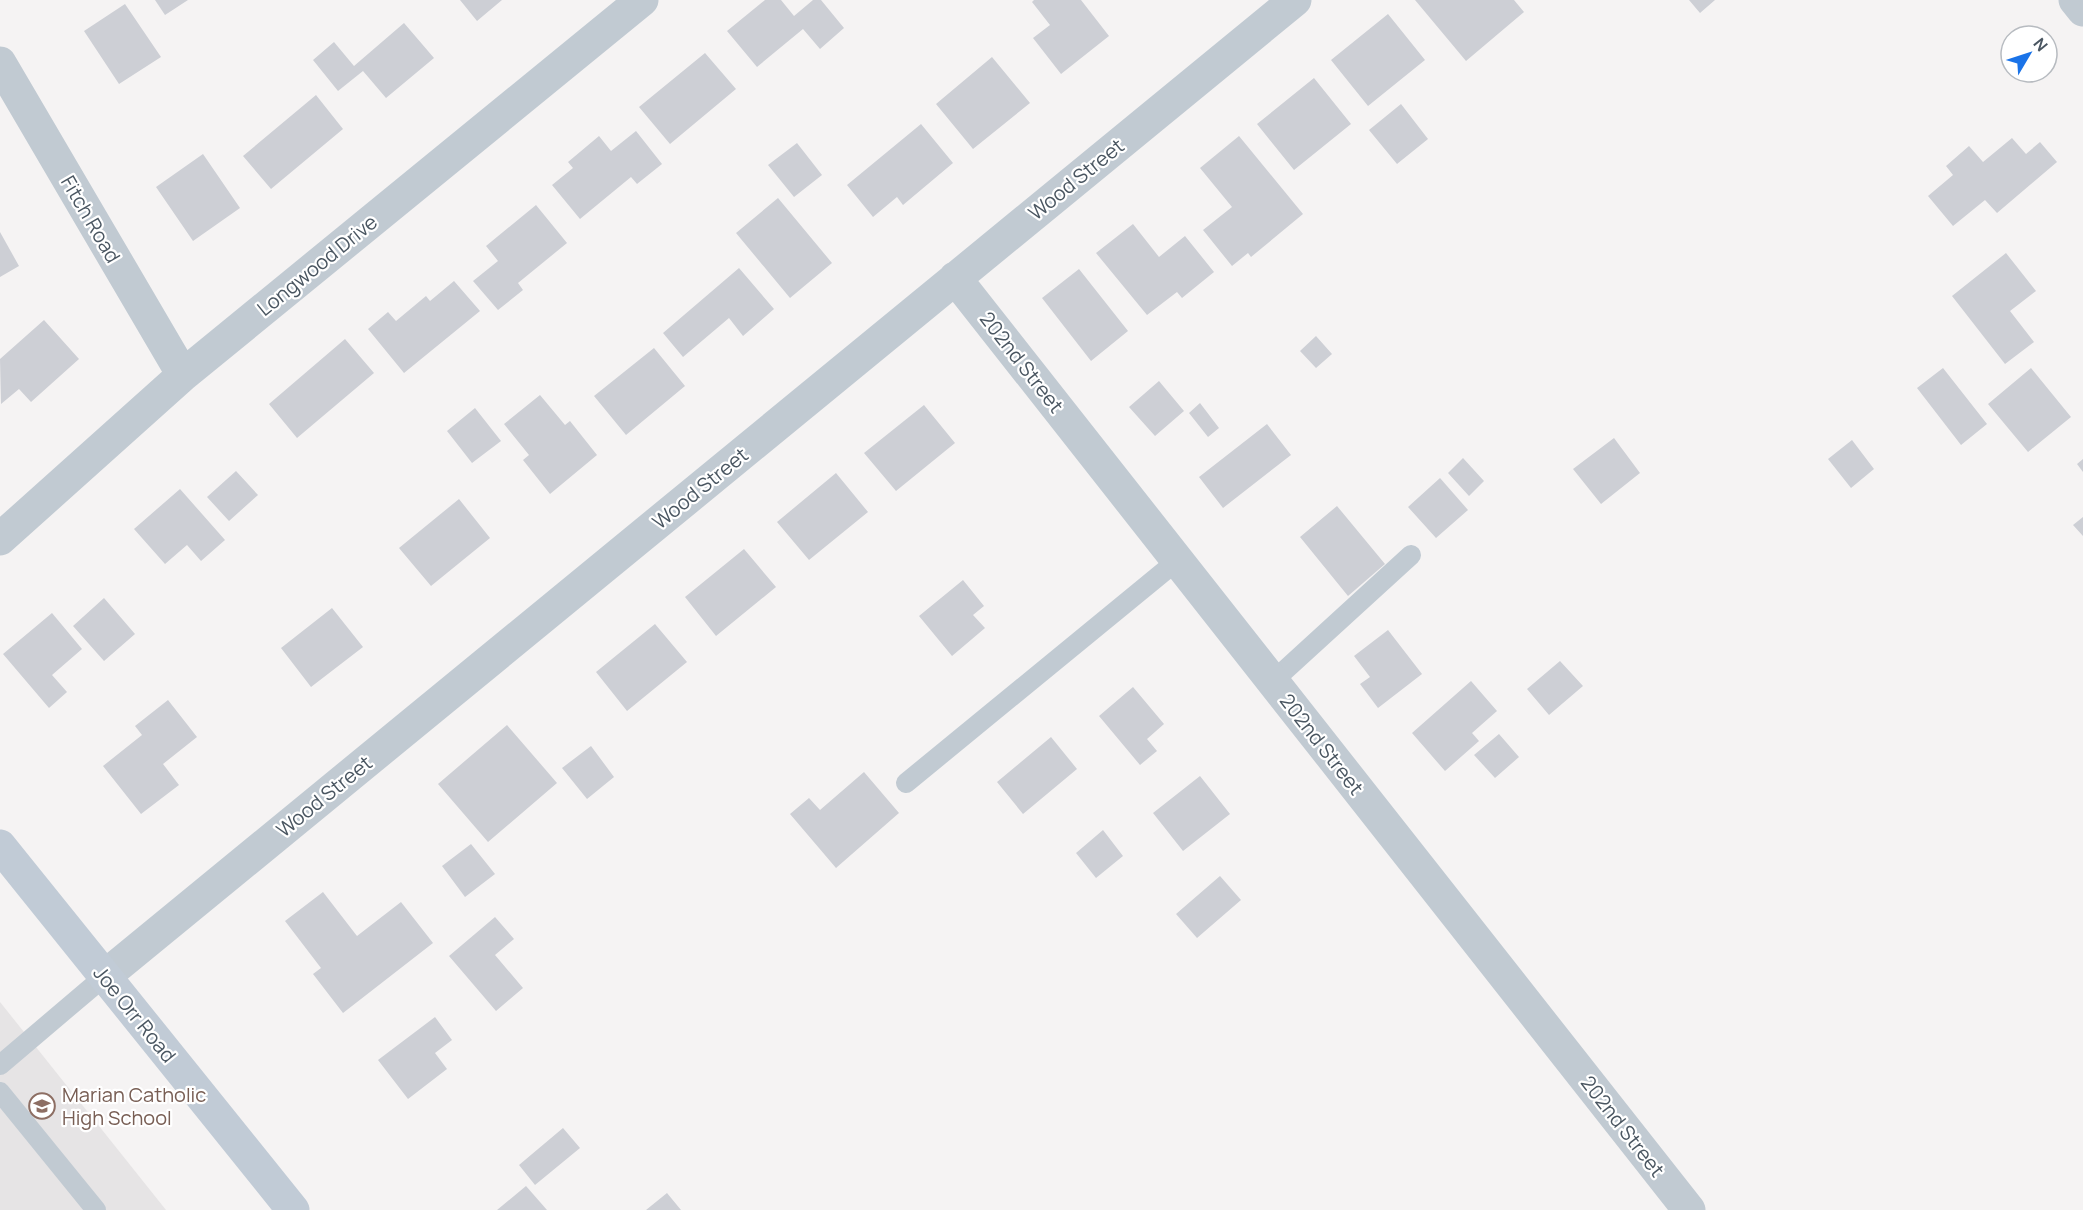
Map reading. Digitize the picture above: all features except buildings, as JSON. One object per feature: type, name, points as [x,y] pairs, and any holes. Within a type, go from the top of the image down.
[{"type":"street","name":"Wood Street","points":[[105,976],[1295,0]]},
{"type":"street","points":[[2074,0],[2083,10]]},
{"type":"street","name":"Longwood Drive","points":[[0,539],[183,375],[629,4]]},
{"type":"street","name":"Fitch Road","points":[[0,63],[183,375]]},
{"type":"street","name":"202nd Street","points":[[955,278],[1689,1210]]},
{"type":"street","name":"Joe Orr Road","points":[[0,846],[293,1210]]},
{"type":"lane","points":[[1273,681],[1411,555]]},
{"type":"lane","points":[[906,783],[1178,560]]},
{"type":"lane","points":[[0,1065],[105,976]]},
{"type":"lane","points":[[0,1092],[96,1210]]},
{"type":"shaded area","name":"Marian Catholic High School","points":[[0,1002],[166,1210],[0,1210]]},
{"type":"place","name":"Marian Catholic High School","points":[[42,1106]]}]
